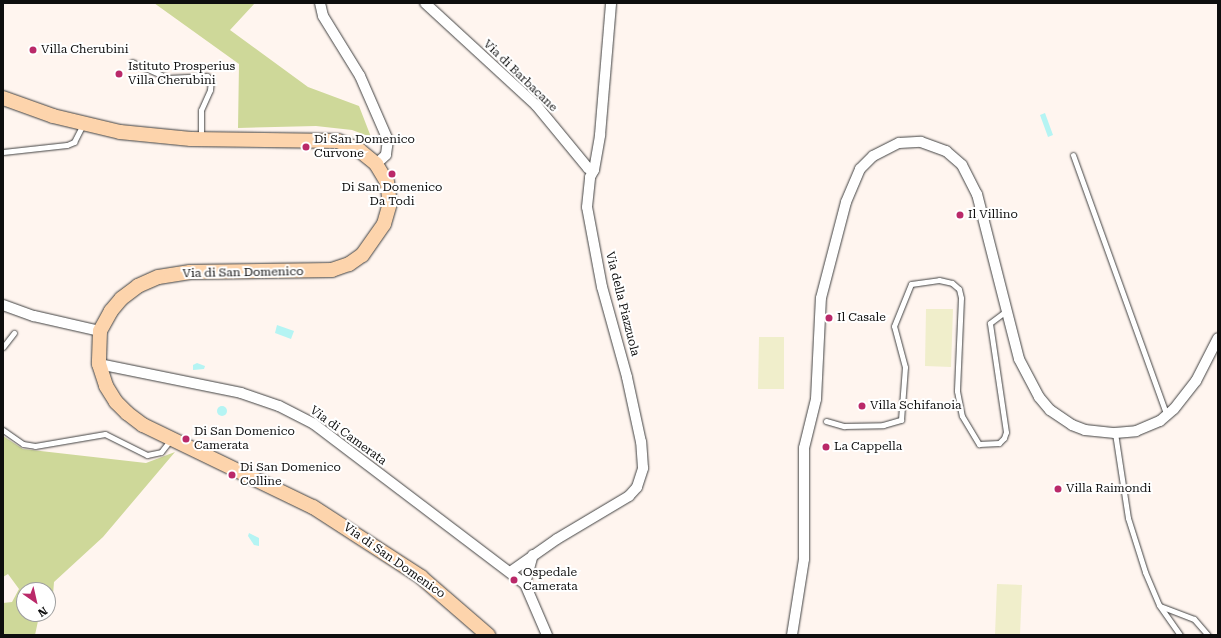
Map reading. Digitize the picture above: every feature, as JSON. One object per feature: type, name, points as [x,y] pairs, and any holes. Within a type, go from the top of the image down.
[{"type":"main road","name":"Via di San Domenico","points":[[3,98],[83,124],[120,132],[201,139],[338,141],[359,150],[376,164],[389,187],[390,203],[384,224],[362,254],[349,264],[332,270],[190,272],[158,277],[138,286],[121,299],[100,331],[99,364],[106,386],[116,402],[143,425],[313,507],[366,540],[420,577],[488,635]]},
{"type":"street","points":[[320,3],[323,16],[360,76],[388,140],[386,155],[376,164]]},
{"type":"street","name":"Via di Barbacane","points":[[424,3],[536,105],[588,168],[594,170]]},
{"type":"street","name":"Via della Piazzuola","points":[[510,572],[534,555],[629,496],[637,487],[643,468],[642,442],[627,377],[602,287],[590,230],[587,206],[590,177],[594,170],[600,135],[611,3]]},
{"type":"street","points":[[792,635],[804,559],[804,448],[816,399],[821,298],[846,202],[865,162],[891,145],[922,142],[946,151],[962,165],[977,194],[1019,359],[1031,385],[1050,410],[1060,418],[1085,430],[1115,433],[1136,430],[1167,416],[1196,381],[1218,338]]},
{"type":"street","points":[[3,305],[34,316],[100,331]]},
{"type":"street","name":"Via di Camerata","points":[[99,364],[241,393],[298,415],[314,424],[510,572]]},
{"type":"street","points":[[525,584],[534,555]]},
{"type":"street","points":[[510,572],[525,584],[547,635]]},
{"type":"lane","points":[[132,62],[168,78],[207,76],[211,80],[201,110],[201,139]]},
{"type":"lane","points":[[3,152],[66,145],[74,142],[83,124]]},
{"type":"lane","points":[[1073,156],[1167,416]]},
{"type":"lane","points":[[826,421],[844,426],[883,425],[901,420],[905,367],[894,326],[911,284],[938,280],[952,283],[959,289],[961,298],[957,391],[962,416],[979,444],[998,443],[1004,438],[1006,432],[990,323],[1006,311]]},
{"type":"lane","points":[[3,347],[14,332]]},
{"type":"lane","points":[[3,430],[23,444],[35,446],[105,434],[147,455],[161,452],[171,438]]},
{"type":"lane","points":[[1115,433],[1128,518],[1145,572],[1159,605],[1180,635]]},
{"type":"lane","points":[[1159,605],[1194,619],[1208,635]]},
{"type":"green space","points":[[154,3],[255,3],[230,30],[308,87],[359,106],[371,137],[352,130],[316,126],[238,128],[239,64]]},
{"type":"green space","points":[[3,436],[23,449],[146,463],[175,452],[103,537],[54,582],[16,582],[16,585],[8,574],[3,577]]},
{"type":"green space","points":[[16,595],[16,622],[38,622],[35,635],[3,635],[3,603],[12,602]]},
{"type":"shaded area","points":[[926,309],[953,309],[951,367],[925,366]]},
{"type":"shaded area","points":[[759,337],[784,337],[784,389],[758,389]]},
{"type":"shaded area","points":[[997,584],[1022,585],[1020,635],[995,635]]},
{"type":"water","points":[[1045,113],[1053,135],[1048,137],[1040,115]]},
{"type":"water","points":[[277,325],[294,331],[291,339],[275,333]]},
{"type":"water","points":[[197,363],[205,366],[204,369],[193,370],[193,365]]},
{"type":"water","points":[[222,406],[227,411],[222,416],[217,411]]},
{"type":"water","points":[[249,533],[259,538],[259,546],[254,545],[248,536]]},
{"type":"place","name":"Villa Cherubini","points":[[33,50]]},
{"type":"place","name":"Istituto Prosperius Villa Cherubini","points":[[119,74]]},
{"type":"place","name":"Di San Domenico Curvone","points":[[306,147]]},
{"type":"place","name":"Di San Domenico Da Todi","points":[[392,174]]},
{"type":"place","name":"Il Villino","points":[[960,215]]},
{"type":"place","name":"Il Casale","points":[[829,318]]},
{"type":"place","name":"Villa Schifanoia","points":[[862,406]]},
{"type":"place","name":"Di San Domenico Camerata","points":[[186,439]]},
{"type":"place","name":"La Cappella","points":[[826,447]]},
{"type":"place","name":"Di San Domenico Colline","points":[[232,475]]},
{"type":"place","name":"Villa Raimondi","points":[[1058,489]]},
{"type":"place","name":"Ospedale Camerata","points":[[514,580]]}]
